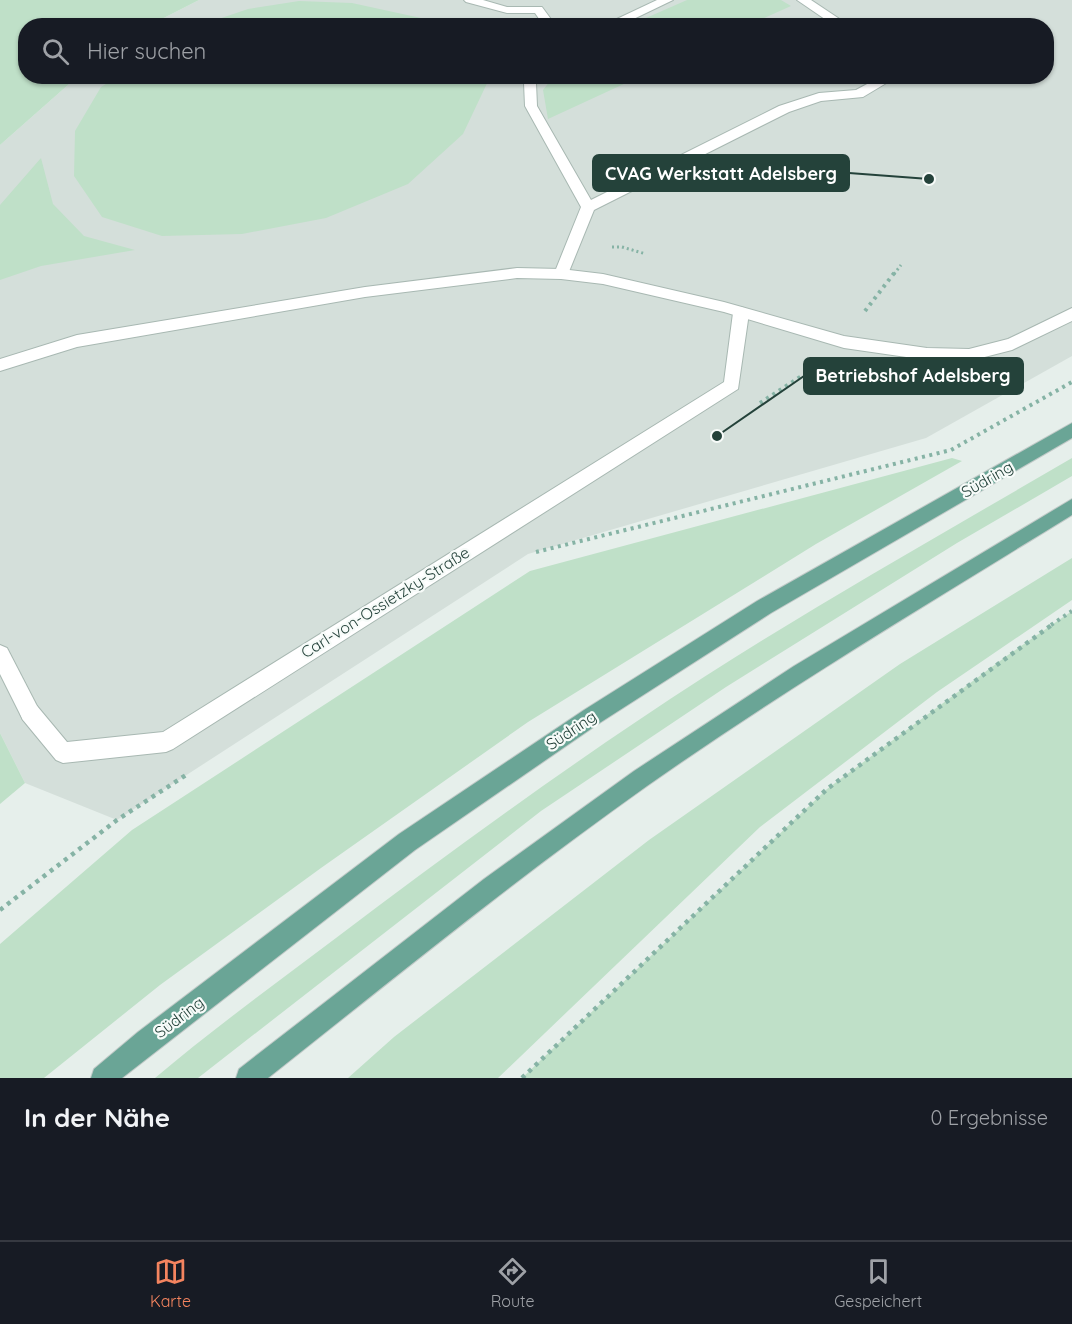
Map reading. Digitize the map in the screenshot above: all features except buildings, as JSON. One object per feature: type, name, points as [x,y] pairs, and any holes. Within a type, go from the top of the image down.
[{"type":"main road","name":"Südring","points":[[103,1078],[147,1041],[407,842],[591,717],[764,607],[1072,430]]},
{"type":"main road","points":[[248,1078],[450,919],[641,778],[811,666],[1072,506]]},
{"type":"street","points":[[470,0],[507,10],[538,9],[544,18]]},
{"type":"street","points":[[626,18],[667,0]]},
{"type":"street","points":[[803,0],[831,18]]},
{"type":"street","points":[[530,84],[531,106],[588,207]]},
{"type":"street","points":[[561,274],[588,207],[784,109],[819,97],[859,94],[877,84]]},
{"type":"street","points":[[0,365],[77,341],[366,292],[517,273],[561,274],[603,279],[741,313],[844,342],[927,354],[969,355],[1012,344],[1072,314]]},
{"type":"street","name":"Carl-von-Ossietzky-Straße","points":[[0,654],[30,713],[63,753],[166,742],[732,385],[741,313]]},
{"type":"path","points":[[528,554],[951,450],[1072,382]]},
{"type":"path","points":[[522,1078],[827,789],[1008,655],[1072,611]]},
{"type":"path","points":[[0,910],[117,820],[187,774]]},
{"type":"shaded area","points":[[199,0],[1072,0],[1072,356],[926,438],[528,554],[117,820],[25,783],[0,733],[0,145],[69,84],[1054,84],[1054,18],[164,18]]},
{"type":"green space","points":[[0,0],[199,0],[164,18],[18,18],[18,84],[69,84],[0,145]]},
{"type":"green space","points":[[687,0],[781,0],[791,6],[764,18],[646,18]]},
{"type":"green space","points":[[299,1],[352,3],[421,18],[222,18],[248,9]]},
{"type":"green space","points":[[106,84],[487,84],[463,134],[408,184],[326,218],[242,234],[162,236],[102,217],[74,176],[75,131],[101,87]]},
{"type":"green space","points":[[548,84],[624,84],[548,119],[543,90]]},
{"type":"green space","points":[[41,158],[53,204],[84,236],[135,250],[41,266],[0,280],[0,205]]},
{"type":"green space","points":[[952,458],[962,461],[816,544],[528,722],[160,985],[44,1078],[0,1078],[0,944],[132,830],[530,571]]},
{"type":"green space","points":[[1072,458],[1072,476],[957,543],[726,687],[541,811],[198,1078],[155,1078],[222,1024],[381,904],[517,804],[610,740],[795,620]]},
{"type":"green space","points":[[1072,558],[1072,600],[937,692],[760,827],[498,1078],[348,1078],[394,1037],[649,840],[900,664]]},
{"type":"green space","points":[[1072,611],[1072,1078],[522,1078],[827,789],[1008,655]]},
{"type":"green space","points":[[0,733],[25,783],[0,804]]},
{"type":"place","name":"CVAG Werkstatt Adelsberg","points":[[929,179]]},
{"type":"place","name":"Betriebshof Adelsberg","points":[[717,436]]}]
